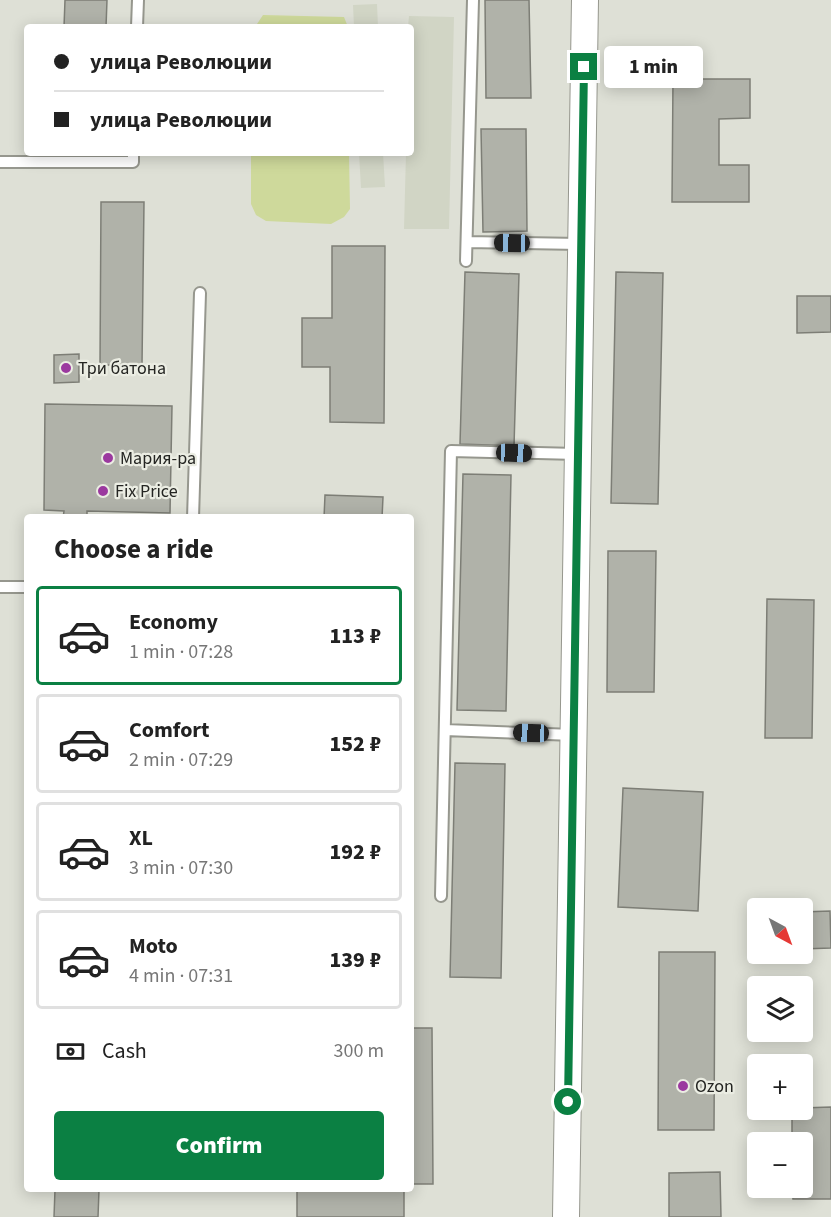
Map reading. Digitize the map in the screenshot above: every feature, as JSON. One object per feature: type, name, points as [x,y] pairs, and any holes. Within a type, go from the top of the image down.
[{"type":"street","points":[[566,1217],[585,0]]},
{"type":"lane","points":[[137,24],[138,0]]},
{"type":"lane","points":[[466,261],[473,0]]},
{"type":"lane","points":[[0,162],[133,162],[134,156]]},
{"type":"lane","points":[[467,242],[581,244]]},
{"type":"lane","points":[[193,514],[200,293]]},
{"type":"lane","points":[[441,896],[451,451],[578,454]]},
{"type":"lane","points":[[0,587],[24,587]]},
{"type":"lane","points":[[445,730],[573,735]]},
{"type":"shaded area","points":[[377,4],[378,24],[354,24],[353,5]]},
{"type":"shaded area","points":[[409,16],[454,17],[449,229],[404,229],[406,156],[414,156],[414,24],[408,24]]},
{"type":"shaded area","points":[[359,156],[383,156],[385,187],[361,188]]},
{"type":"green space","points":[[263,15],[344,17],[347,24],[257,24]]},
{"type":"green space","points":[[251,156],[349,156],[350,209],[344,217],[331,224],[266,221],[256,215],[251,204]]},
{"type":"building","points":[[65,0],[107,0],[106,24],[64,24]]},
{"type":"building","points":[[485,0],[529,0],[531,98],[486,98]]},
{"type":"building","points":[[673,79],[750,79],[750,118],[719,119],[719,165],[749,165],[749,202],[672,202]]},
{"type":"building","points":[[481,129],[526,129],[527,231],[483,232]]},
{"type":"building","points":[[101,202],[144,202],[142,365],[100,365]]},
{"type":"building","points":[[332,246],[385,246],[384,423],[330,422],[330,367],[302,367],[302,318],[332,318]]},
{"type":"building","points":[[465,272],[519,274],[514,446],[460,444]]},
{"type":"building","points":[[616,272],[663,273],[658,504],[611,503]]},
{"type":"building","points":[[797,296],[831,296],[831,332],[797,333]]},
{"type":"building","points":[[79,354],[79,382],[54,383],[54,355]]},
{"type":"building","name":"Мария-ра","points":[[45,404],[172,406],[170,513],[87,511],[87,514],[64,514],[64,511],[44,510]]},
{"type":"building","points":[[463,474],[511,475],[506,711],[457,710]]},
{"type":"building","points":[[325,495],[383,497],[382,514],[324,514]]},
{"type":"building","points":[[608,551],[656,551],[654,692],[607,692]]},
{"type":"building","points":[[767,599],[814,600],[812,738],[765,738]]},
{"type":"building","points":[[455,763],[505,764],[501,978],[450,977]]},
{"type":"building","points":[[623,788],[703,792],[698,911],[618,907]]},
{"type":"building","points":[[830,911],[831,948],[813,949],[813,912]]},
{"type":"building","points":[[659,952],[715,952],[714,1130],[658,1130]]},
{"type":"building","points":[[414,1028],[432,1028],[433,1184],[414,1184]]},
{"type":"building","points":[[831,1107],[831,1199],[793,1199],[813,1198],[813,1132],[792,1132],[792,1120],[813,1120],[813,1108]]},
{"type":"building","points":[[720,1172],[721,1217],[669,1217],[669,1173]]},
{"type":"building","points":[[55,1192],[99,1192],[98,1217],[54,1217]]},
{"type":"building","points":[[297,1192],[404,1192],[404,1217],[297,1217]]},
{"type":"place","name":"Три батона","points":[[66,368]]},
{"type":"place","name":"Мария-ра","points":[[108,458]]},
{"type":"place","name":"Fix Price","points":[[103,491]]},
{"type":"place","name":"Ozon","points":[[683,1086]]},
{"type":"route","points":[[568,1102],[584,67]]}]
